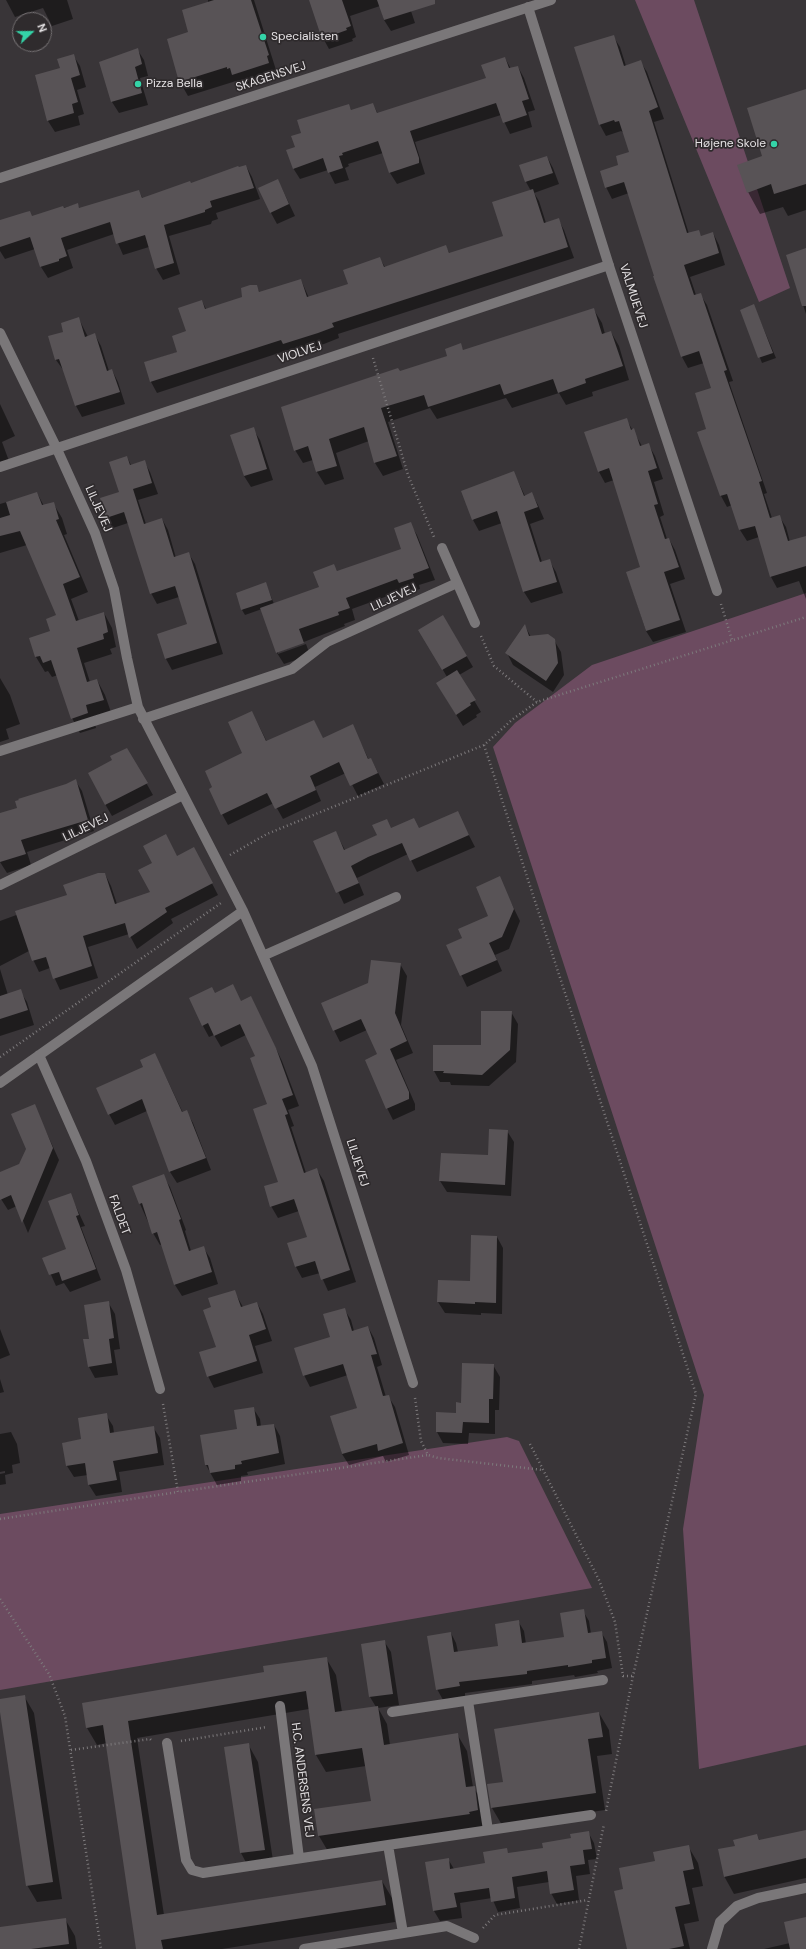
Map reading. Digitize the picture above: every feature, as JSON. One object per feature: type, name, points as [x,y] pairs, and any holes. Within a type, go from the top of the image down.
[{"type":"street","name":"SKAGENSVEJ","points":[[0,178],[551,0]]},
{"type":"street","name":"VALMUEVEJ","points":[[528,7],[609,265],[717,591]]},
{"type":"street","name":"VIOLVEJ","points":[[0,467],[56,447],[609,265]]},
{"type":"street","name":"LILJEVEJ","points":[[0,333],[56,447],[95,533],[114,589],[126,658],[138,707],[143,719],[265,955],[312,1066],[413,1383]]},
{"type":"street","points":[[442,548],[475,623]]},
{"type":"street","name":"LILJEVEJ","points":[[143,719],[292,668],[327,642],[457,583]]},
{"type":"street","points":[[0,751],[138,707]]},
{"type":"street","name":"LILJEVEJ","points":[[0,885],[183,795]]},
{"type":"street","points":[[265,955],[396,897]]},
{"type":"street","points":[[0,1083],[243,911]]},
{"type":"street","name":"FALDET","points":[[39,1055],[86,1161],[120,1256],[160,1389]]},
{"type":"street","points":[[392,1712],[603,1680]]},
{"type":"street","points":[[468,1701],[488,1830]]},
{"type":"street","name":"H.C. ANDERSENS VEJ","points":[[280,1706],[299,1858]]},
{"type":"street","points":[[167,1743],[186,1860],[192,1870],[203,1873],[591,1815]]},
{"type":"street","points":[[388,1845],[402,1933]]},
{"type":"street","points":[[712,1949],[720,1922],[737,1906],[758,1898],[806,1888]]},
{"type":"street","points":[[304,1949],[447,1926],[474,1938]]},
{"type":"path","points":[[368,344],[408,475],[435,539],[442,548]]},
{"type":"path","points":[[717,591],[732,640]]},
{"type":"path","points":[[218,862],[267,834],[484,745],[513,719],[537,702],[806,617]]},
{"type":"path","points":[[475,623],[494,666],[537,702]]},
{"type":"path","points":[[484,745],[696,1394],[633,1676],[605,1815]]},
{"type":"path","points":[[0,1057],[234,894]]},
{"type":"path","points":[[413,1383],[421,1440],[428,1455]]},
{"type":"path","points":[[160,1389],[178,1492]]},
{"type":"path","points":[[530,1444],[599,1580],[615,1622],[623,1676],[633,1676]]},
{"type":"path","points":[[0,1519],[428,1455],[438,1458],[544,1470]]},
{"type":"path","points":[[0,1599],[49,1674],[65,1716],[101,1949]]},
{"type":"path","points":[[71,1750],[84,1748]]},
{"type":"path","points":[[579,1949],[604,1823]]},
{"type":"path","points":[[474,1938],[495,1915],[588,1900]]},
{"type":"shaded area","points":[[635,0],[694,0],[790,288],[759,302]]},
{"type":"shaded area","points":[[806,593],[806,1745],[699,1769],[683,1529],[704,1395],[493,747],[515,723],[592,665]]},
{"type":"shaded area","points":[[507,1437],[519,1441],[592,1588],[0,1690],[0,1514]]},
{"type":"building","points":[[214,0],[251,0],[269,55],[267,56],[269,63],[232,75],[230,68],[227,69],[227,67],[179,82],[167,39],[188,32],[182,10]]},
{"type":"building","points":[[309,0],[342,0],[351,26],[346,28],[347,30],[322,39]]},
{"type":"building","points":[[377,0],[435,0],[435,4],[384,20]]},
{"type":"building","points":[[614,35],[624,66],[641,60],[658,107],[649,111],[687,233],[699,230],[701,236],[713,232],[719,253],[684,265],[694,295],[701,293],[727,370],[724,371],[762,481],[759,482],[770,518],[780,515],[788,541],[806,536],[806,566],[770,577],[755,526],[739,530],[727,494],[720,496],[697,432],[706,429],[695,393],[711,388],[699,351],[681,357],[653,276],[624,182],[605,188],[600,171],[618,165],[616,156],[629,152],[619,121],[615,122],[614,120],[599,125],[574,47]]},
{"type":"building","points":[[138,48],[142,64],[135,67],[142,93],[111,102],[99,62]]},
{"type":"building","points":[[74,54],[80,75],[71,78],[78,102],[72,104],[74,113],[47,121],[35,75],[60,68],[57,59]]},
{"type":"building","points":[[505,57],[509,68],[518,66],[529,99],[522,101],[527,115],[503,123],[496,103],[410,131],[419,158],[419,163],[389,173],[378,141],[342,153],[343,155],[339,156],[343,168],[328,173],[323,158],[293,169],[286,150],[295,147],[291,136],[301,133],[297,120],[349,104],[351,110],[373,103],[377,113],[486,78],[481,65]]},
{"type":"building","points":[[806,89],[806,184],[774,194],[771,184],[747,193],[737,165],[762,156],[747,108]]},
{"type":"building","points":[[547,156],[553,173],[525,182],[519,165]]},
{"type":"building","points":[[246,165],[254,188],[210,201],[212,207],[205,210],[205,212],[164,225],[174,263],[155,269],[145,235],[116,244],[110,222],[61,238],[67,256],[59,259],[59,261],[40,267],[30,237],[0,247],[0,220],[30,211],[32,216],[78,203],[79,208],[139,190],[142,198],[190,181],[191,183],[238,166]]},
{"type":"building","points":[[278,179],[289,204],[270,213],[258,188]]},
{"type":"building","points":[[533,189],[544,223],[559,218],[568,247],[332,323],[334,327],[318,333],[283,344],[281,340],[150,382],[144,362],[177,352],[172,336],[186,331],[178,308],[202,300],[205,309],[242,297],[241,288],[250,285],[257,285],[259,292],[301,279],[307,297],[348,284],[343,270],[380,257],[384,267],[446,245],[449,253],[503,236],[492,202]]},
{"type":"building","points":[[806,248],[806,306],[802,306],[786,255]]},
{"type":"building","points":[[754,304],[773,353],[758,358],[740,310]]},
{"type":"building","points":[[594,308],[602,334],[611,331],[623,366],[585,379],[586,383],[558,393],[553,379],[504,395],[500,384],[428,407],[424,395],[381,408],[397,456],[374,463],[364,427],[329,439],[337,466],[316,472],[308,446],[294,451],[281,407],[398,368],[400,371],[447,356],[445,349],[461,343],[463,350]]},
{"type":"building","points":[[79,317],[85,337],[95,333],[107,371],[112,369],[120,392],[75,406],[59,359],[55,360],[48,336],[63,332],[61,323]]},
{"type":"building","points":[[627,418],[631,430],[634,428],[640,446],[649,443],[657,468],[648,471],[658,504],[654,505],[665,539],[669,538],[679,567],[664,572],[680,620],[646,631],[626,572],[640,567],[609,468],[598,472],[584,432]]},
{"type":"building","points":[[254,427],[267,469],[244,476],[230,435]]},
{"type":"building","points":[[127,456],[130,465],[145,460],[152,483],[133,489],[144,524],[162,518],[174,557],[189,552],[217,643],[165,659],[157,634],[187,624],[175,586],[150,594],[124,512],[106,518],[100,498],[119,492],[109,462]]},
{"type":"building","points":[[514,471],[524,496],[532,492],[538,507],[524,512],[540,562],[550,559],[557,582],[523,592],[497,511],[472,520],[461,491]]},
{"type":"building","points":[[37,492],[42,505],[54,502],[59,519],[56,520],[80,577],[63,584],[76,621],[104,612],[108,632],[103,634],[104,639],[77,648],[87,682],[97,679],[104,700],[86,705],[88,713],[71,719],[51,660],[43,663],[40,656],[35,657],[29,638],[50,631],[46,619],[56,615],[20,531],[0,536],[0,518],[10,515],[6,502]]},
{"type":"building","points":[[411,522],[429,568],[413,574],[414,578],[399,583],[397,579],[346,598],[350,608],[338,612],[339,615],[299,629],[304,643],[276,653],[260,608],[319,587],[313,572],[334,564],[337,571],[401,549],[394,528]]},
{"type":"building","points":[[266,582],[272,600],[241,610],[236,593]]},
{"type":"building","points":[[443,615],[467,656],[442,670],[418,630]]},
{"type":"building","points":[[525,624],[529,636],[548,634],[555,639],[558,663],[546,681],[505,653]]},
{"type":"building","points":[[457,670],[476,700],[456,715],[436,683]]},
{"type":"building","points":[[252,711],[266,741],[314,720],[323,738],[353,724],[368,759],[371,758],[378,773],[350,786],[339,762],[310,776],[316,790],[275,809],[267,793],[221,815],[209,789],[212,787],[205,771],[242,753],[228,722]]},
{"type":"building","points":[[127,748],[148,783],[105,805],[88,773],[112,760],[110,756]]},
{"type":"building","points":[[76,779],[88,820],[21,840],[26,854],[0,862],[0,813],[17,808],[15,801],[19,800],[18,799],[66,784]]},
{"type":"building","points":[[458,811],[469,835],[410,861],[402,843],[368,857],[351,866],[359,883],[336,893],[313,841],[336,831],[344,850],[377,835],[372,825],[387,819],[391,828],[414,818],[419,828]]},
{"type":"building","points":[[166,834],[177,856],[194,847],[213,883],[165,908],[167,912],[129,938],[125,923],[83,936],[92,966],[53,979],[46,957],[32,961],[15,911],[67,895],[63,885],[98,873],[105,873],[115,904],[150,892],[138,870],[152,863],[143,846]]},
{"type":"building","points":[[500,876],[514,909],[502,937],[489,943],[497,960],[460,976],[446,945],[462,938],[458,929],[488,916],[476,887]]},
{"type":"building","points":[[371,960],[401,963],[395,1013],[407,1041],[390,1049],[409,1092],[409,1099],[386,1109],[365,1060],[377,1054],[361,1019],[333,1031],[321,1003],[368,983]]},
{"type":"building","points":[[233,984],[241,1001],[251,996],[276,1048],[293,1095],[282,1099],[288,1114],[285,1115],[304,1173],[317,1168],[350,1270],[321,1280],[315,1261],[295,1267],[287,1243],[307,1237],[294,1199],[270,1207],[264,1186],[278,1182],[253,1109],[267,1104],[250,1058],[255,1056],[240,1024],[214,1036],[208,1023],[202,1026],[189,998],[212,987],[215,993]]},
{"type":"building","points":[[21,989],[28,1010],[0,1019],[0,996]]},
{"type":"building","points":[[481,1011],[512,1011],[510,1050],[482,1075],[433,1071],[433,1045],[481,1045]]},
{"type":"building","points":[[155,1053],[182,1112],[187,1110],[206,1158],[169,1172],[142,1099],[108,1115],[96,1088],[143,1067],[140,1060]]},
{"type":"building","points":[[35,1104],[53,1148],[22,1223],[11,1195],[0,1200],[0,1172],[19,1164],[26,1149],[11,1114]]},
{"type":"building","points":[[489,1129],[508,1130],[505,1185],[439,1181],[441,1153],[488,1155]]},
{"type":"building","points":[[164,1174],[181,1219],[179,1220],[189,1251],[204,1246],[212,1272],[174,1285],[157,1232],[152,1234],[142,1203],[139,1204],[132,1186]]},
{"type":"building","points":[[71,1193],[79,1215],[76,1216],[96,1269],[62,1281],[59,1272],[49,1275],[42,1258],[66,1249],[48,1201]]},
{"type":"building","points":[[471,1235],[497,1236],[496,1303],[475,1302],[475,1304],[437,1302],[438,1280],[470,1281]]},
{"type":"building","points":[[235,1290],[241,1307],[257,1302],[266,1329],[249,1335],[257,1361],[207,1377],[199,1352],[216,1347],[203,1310],[211,1307],[208,1298]]},
{"type":"building","points":[[109,1301],[114,1338],[109,1339],[112,1363],[88,1367],[83,1339],[89,1339],[84,1305]]},
{"type":"building","points":[[345,1308],[352,1331],[368,1326],[377,1354],[371,1355],[383,1396],[389,1395],[403,1443],[378,1451],[377,1444],[342,1454],[330,1416],[357,1408],[343,1364],[303,1376],[294,1348],[330,1337],[323,1314]]},
{"type":"building","points":[[462,1363],[494,1364],[493,1399],[489,1399],[489,1423],[463,1422],[462,1433],[436,1432],[436,1412],[456,1413],[456,1402],[461,1403]]},
{"type":"building","points":[[254,1407],[257,1426],[274,1424],[279,1453],[241,1461],[242,1464],[235,1465],[235,1469],[210,1473],[208,1465],[205,1465],[200,1435],[237,1429],[234,1410]]},
{"type":"building","points":[[107,1413],[110,1433],[154,1426],[158,1453],[113,1461],[117,1480],[88,1485],[85,1463],[66,1466],[62,1443],[81,1439],[78,1418]]},
{"type":"building","points":[[584,1609],[588,1633],[602,1631],[606,1658],[592,1660],[592,1663],[568,1667],[568,1665],[527,1671],[527,1674],[459,1682],[460,1686],[436,1690],[427,1636],[451,1632],[454,1652],[498,1646],[495,1624],[519,1620],[522,1643],[564,1637],[560,1613]]},
{"type":"building","points":[[385,1640],[393,1694],[369,1697],[361,1644]]},
{"type":"building","points":[[327,1657],[335,1712],[378,1706],[384,1745],[458,1733],[466,1787],[475,1786],[478,1810],[469,1812],[470,1814],[318,1836],[314,1809],[371,1801],[362,1748],[315,1755],[306,1691],[128,1721],[157,1915],[382,1880],[386,1905],[161,1940],[163,1949],[136,1949],[103,1725],[86,1728],[82,1703],[264,1672],[263,1666]]},
{"type":"building","points":[[25,1695],[53,1882],[26,1886],[0,1712],[0,1699]]},
{"type":"building","points":[[599,1712],[603,1737],[588,1739],[596,1793],[491,1808],[487,1784],[503,1782],[494,1729]]},
{"type":"building","points":[[249,1743],[265,1850],[240,1853],[224,1747]]},
{"type":"building","points":[[806,1830],[806,1858],[724,1877],[718,1849],[735,1846],[733,1840],[757,1834],[759,1840]]},
{"type":"building","points":[[589,1831],[592,1849],[583,1850],[585,1864],[570,1866],[574,1890],[550,1894],[547,1871],[512,1877],[515,1898],[491,1902],[489,1888],[454,1893],[457,1907],[433,1911],[425,1862],[449,1858],[450,1869],[485,1863],[483,1852],[507,1848],[508,1853],[543,1848],[542,1843],[571,1838],[570,1834]]},
{"type":"building","points":[[689,1845],[694,1869],[683,1871],[690,1904],[675,1907],[684,1946],[669,1949],[627,1949],[614,1891],[623,1889],[619,1868],[655,1861],[653,1852]]},
{"type":"building","points":[[806,1917],[806,1949],[790,1949],[784,1922]]},
{"type":"building","points":[[66,1918],[69,1944],[31,1949],[0,1949],[0,1927]]},
{"type":"place","name":"Specialisten","points":[[263,37]]},
{"type":"place","name":"Pizza Bella","points":[[138,84]]},
{"type":"place","name":"Højene Skole","points":[[774,144]]}]
